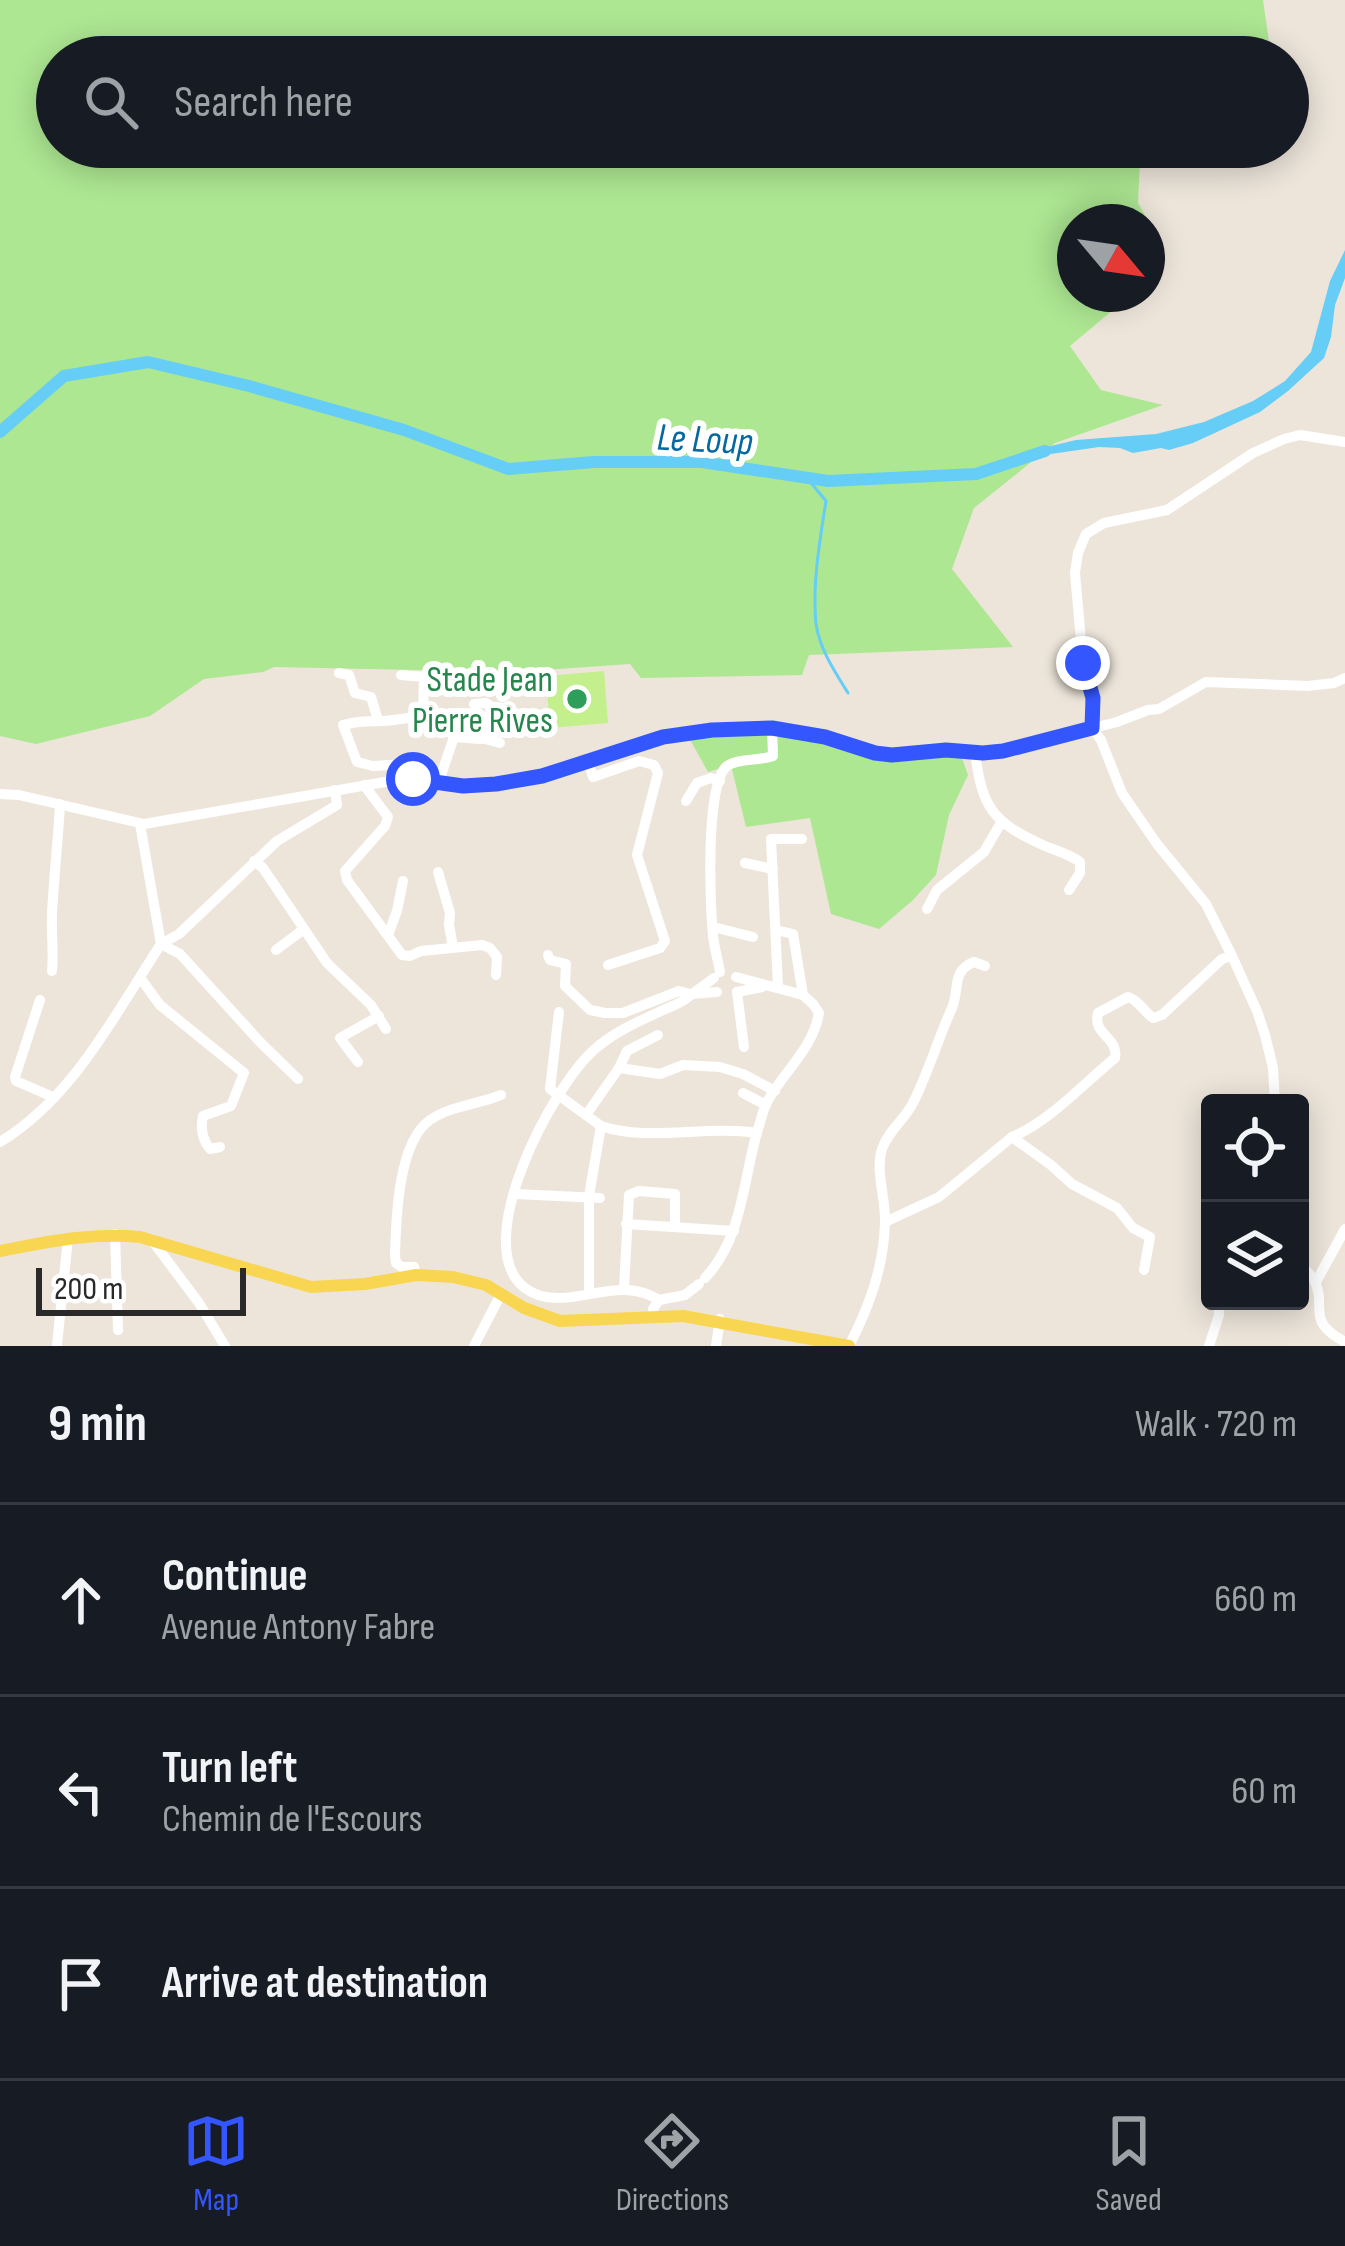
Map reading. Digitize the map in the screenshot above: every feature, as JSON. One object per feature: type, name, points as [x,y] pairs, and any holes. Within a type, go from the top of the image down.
[{"type":"main road","points":[[0,1251],[115,1234],[151,1239],[311,1287],[416,1275],[476,1281],[541,1316],[568,1323],[669,1315],[719,1321],[822,1346]]},
{"type":"main road","points":[[578,1322],[656,1304],[719,1321]]},
{"type":"main road","points":[[792,1338],[849,1346]]},
{"type":"street","points":[[1274,1094],[1261,1023],[1232,956],[1206,904],[1156,844],[1122,793],[1092,722],[1093,698],[1083,663],[1075,573],[1086,534],[1104,523],[1167,510],[1253,453],[1284,439],[1300,435],[1345,442]]},
{"type":"street","points":[[339,673],[349,675],[356,693],[371,698],[378,721]]},
{"type":"street","points":[[401,675],[447,678]]},
{"type":"street","points":[[423,716],[424,677]]},
{"type":"street","points":[[0,794],[140,824],[409,779],[496,784],[542,776],[663,737],[712,730],[772,728],[892,755],[1003,751],[1092,722],[1170,705],[1206,682],[1308,686],[1345,678]]},
{"type":"street","points":[[474,704],[494,708],[494,725],[481,738]]},
{"type":"street","points":[[341,711],[357,762],[404,764],[409,779]]},
{"type":"street","points":[[343,725],[363,719],[423,716],[450,729],[454,737],[438,784]]},
{"type":"street","points":[[717,981],[710,851],[720,781],[729,765],[772,756],[772,728]]},
{"type":"street","points":[[454,737],[500,742]]},
{"type":"street","points":[[974,752],[980,788],[991,811],[1030,839],[1076,859],[1081,873],[1070,890]]},
{"type":"street","points":[[588,761],[593,777],[639,761],[654,765],[658,772],[637,855],[664,941],[660,948],[608,965]]},
{"type":"street","points":[[686,801],[698,782],[720,781]]},
{"type":"street","points":[[364,785],[388,817],[345,871],[346,880],[402,955],[482,945],[497,957],[496,975]]},
{"type":"street","points":[[0,1142],[53,1097],[113,1023],[161,944],[179,934],[277,841],[337,805],[335,790]]},
{"type":"street","points":[[52,971],[60,804]]},
{"type":"street","points":[[927,909],[937,890],[984,852],[1002,821]]},
{"type":"street","points":[[140,824],[161,944]]},
{"type":"street","points":[[772,987],[776,930],[772,839],[802,839]]},
{"type":"street","points":[[254,861],[327,963],[371,1004],[386,1029]]},
{"type":"street","points":[[745,863],[773,869]]},
{"type":"street","points":[[438,872],[451,913],[453,947]]},
{"type":"street","points":[[388,935],[403,881]]},
{"type":"street","points":[[713,927],[753,937]]},
{"type":"street","points":[[276,950],[304,929]]},
{"type":"street","points":[[776,930],[794,934],[803,995]]},
{"type":"street","points":[[161,944],[180,954],[298,1078]]},
{"type":"street","points":[[548,955],[566,964],[565,986],[590,1010],[623,1013],[679,991],[690,994]]},
{"type":"street","points":[[885,1222],[939,1197],[1115,1058],[1113,1041],[1102,1034],[1096,1020],[1098,1013],[1128,997],[1138,1000],[1153,1018],[1162,1015],[1222,959],[1232,956]]},
{"type":"street","points":[[849,1346],[876,1285],[885,1222],[881,1151],[914,1100],[954,1004],[957,976],[967,964],[985,966]]},
{"type":"street","points":[[698,1313],[691,1298],[699,1284],[685,1295],[656,1304],[649,1293],[624,1289],[572,1298],[529,1292],[511,1274],[507,1238],[523,1162],[573,1071],[615,1034],[685,1000],[726,972],[803,995],[819,1013],[804,1050],[766,1105],[734,1231],[704,1278]]},
{"type":"street","points":[[736,977],[744,1047]]},
{"type":"street","points":[[141,979],[160,1005],[244,1073],[231,1106],[203,1116],[205,1142],[210,1149],[220,1147]]},
{"type":"street","points":[[717,981],[737,992],[772,987]]},
{"type":"street","points":[[40,1000],[15,1077],[53,1097]]},
{"type":"street","points":[[560,1012],[552,1092],[601,1126],[625,1134],[728,1129],[757,1133]]},
{"type":"street","points":[[358,1062],[340,1038],[379,1016]]},
{"type":"street","points":[[586,1114],[627,1052],[658,1035]]},
{"type":"street","points":[[804,1050],[817,1057]]},
{"type":"street","points":[[619,1068],[660,1074],[683,1065],[720,1067],[776,1091]]},
{"type":"street","points":[[743,1093],[766,1105]]},
{"type":"street","points":[[416,1275],[414,1267],[396,1263],[395,1255],[400,1189],[417,1131],[442,1113],[501,1095]]},
{"type":"street","points":[[589,1293],[600,1198],[601,1126]]},
{"type":"street","points":[[1012,1137],[1072,1184],[1117,1208],[1133,1228],[1150,1237],[1144,1270]]},
{"type":"street","points":[[624,1289],[632,1192],[673,1193],[675,1226]]},
{"type":"street","points":[[515,1194],[628,1202]]},
{"type":"street","points":[[626,1224],[734,1231]]},
{"type":"street","points":[[1316,1282],[1345,1229]]},
{"type":"street","points":[[115,1234],[118,1330]]},
{"type":"street","points":[[58,1345],[68,1238]]},
{"type":"street","points":[[151,1239],[200,1303],[225,1346]]},
{"type":"street","points":[[1309,1274],[1316,1282],[1321,1321],[1329,1333],[1345,1342]]},
{"type":"street","points":[[474,1346],[501,1294]]},
{"type":"street","points":[[1209,1346],[1219,1310]]},
{"type":"street","points":[[716,1346],[719,1321]]},
{"type":"green space","points":[[0,0],[1263,0],[1268,36],[36,36],[36,168],[1140,168],[1139,204],[1057,204],[1057,312],[1111,312],[1070,346],[1101,390],[1163,405],[1055,443],[974,508],[952,569],[1013,647],[809,655],[802,675],[641,678],[630,664],[515,672],[274,667],[204,679],[150,716],[36,744],[0,736]]},
{"type":"green space","name":"Stade Jean Pierre Rives","points":[[604,671],[608,723],[550,728],[546,676]]},
{"type":"green space","points":[[760,730],[834,736],[896,758],[939,754],[962,758],[968,775],[949,815],[936,875],[879,929],[831,914],[810,818],[746,827],[731,765],[708,772],[688,736]]},
{"type":"water","points":[[1345,250],[1345,278],[1324,358],[1260,412],[1169,450],[1133,453],[1099,447],[1030,457],[1030,451],[1076,440],[1156,434],[1204,422],[1285,381],[1311,352],[1330,281]]},
{"type":"waterway","name":"Le Loup","points":[[0,432],[64,376],[148,362],[404,430],[508,469],[594,462],[702,462],[828,481],[976,474],[1045,451]]},
{"type":"waterway","points":[[807,478],[826,501],[816,578],[816,624],[824,652],[848,693]]},
{"type":"place","name":"Stade Jean Pierre Rives","points":[[577,699]]},
{"type":"route","points":[[413,779],[463,786],[496,784],[542,776],[663,737],[745,728],[825,737],[892,755],[1003,751],[1092,728],[1093,698],[1083,663]]}]
